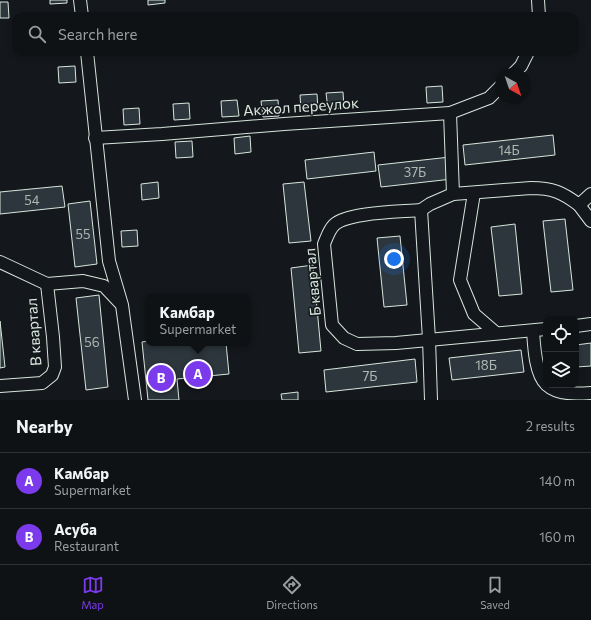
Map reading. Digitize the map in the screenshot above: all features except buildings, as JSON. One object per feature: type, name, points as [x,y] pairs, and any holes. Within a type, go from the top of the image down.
[{"type":"street","points":[[80,0],[82,12]]},
{"type":"street","points":[[538,0],[539,12]]},
{"type":"street","points":[[87,56],[109,261],[122,305],[135,400]]},
{"type":"street","points":[[519,68],[526,56]]},
{"type":"street","name":"Акжол переулок","points":[[95,138],[450,113],[489,98],[495,92]]},
{"type":"street","points":[[450,113],[454,194]]},
{"type":"street","name":"Б квартал","points":[[543,329],[396,343],[357,344],[344,338],[332,325],[324,244],[328,234],[334,225],[346,217],[420,210],[454,194],[531,188],[544,188],[561,193],[579,205],[591,221]]},
{"type":"street","points":[[474,193],[460,280],[474,314],[496,333]]},
{"type":"street","points":[[579,205],[591,194]]},
{"type":"street","points":[[420,210],[429,340],[431,400]]},
{"type":"street","name":"В квартал","points":[[0,262],[47,284],[55,367],[52,375],[42,383],[0,386]]},
{"type":"street","points":[[47,284],[83,281],[104,286],[122,305]]},
{"type":"street","points":[[579,326],[591,324]]},
{"type":"street","points":[[532,331],[534,351],[543,381]]},
{"type":"street","points":[[550,388],[565,393],[591,393]]},
{"type":"place","name":"Камбар","points":[[198,374]]},
{"type":"place","name":"Асуба","points":[[161,378]]}]
